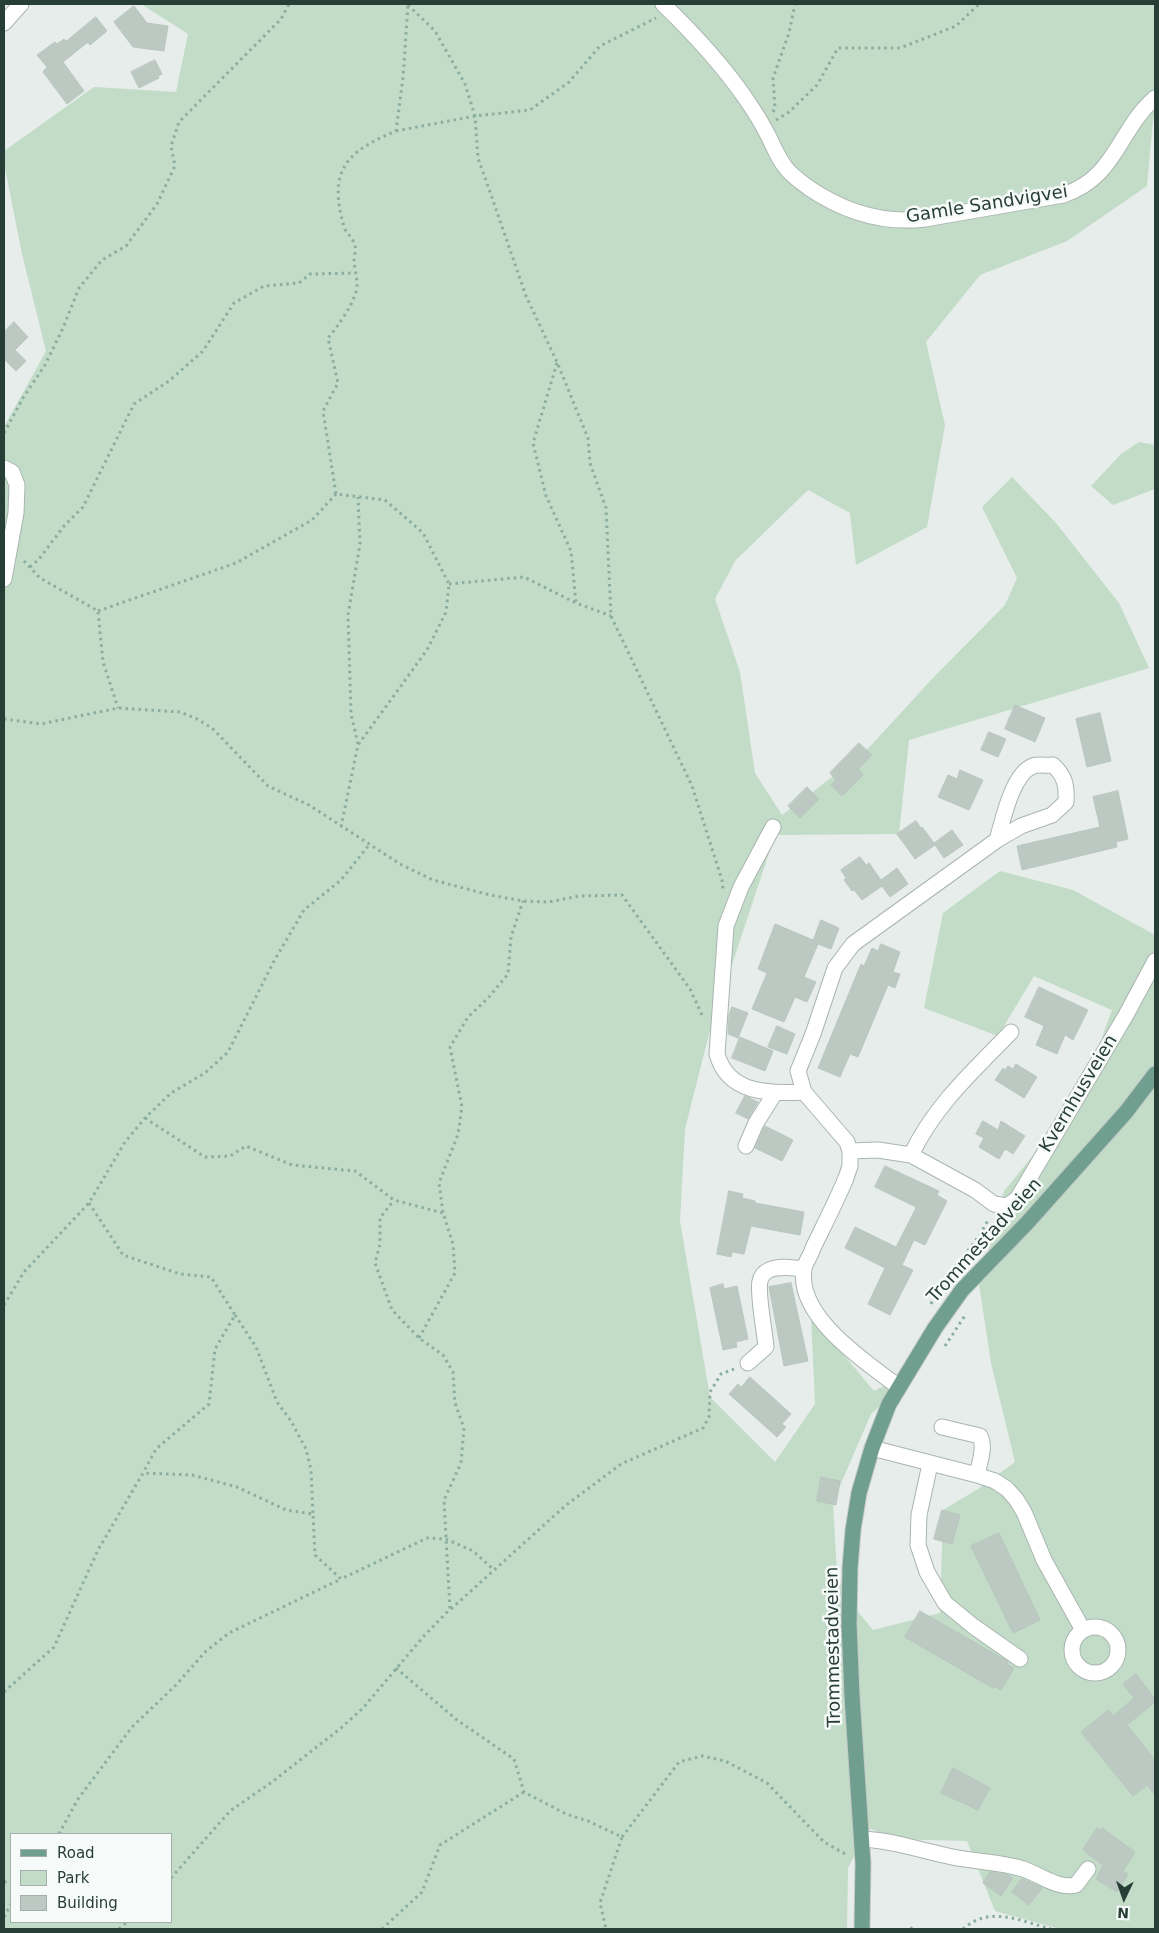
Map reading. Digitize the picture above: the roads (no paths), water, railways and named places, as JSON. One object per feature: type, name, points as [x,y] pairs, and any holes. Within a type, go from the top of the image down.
[{"type":"main road","name":"Trommestadveien","points":[[862,1929],[862,1839],[849,1624],[853,1530],[859,1493],[872,1448],[889,1404],[934,1328],[962,1290],[1027,1223],[1126,1112],[1155,1074]]},
{"type":"street","points":[[4,23],[20,4]]},
{"type":"street","name":"Gamle Sandvigvei","points":[[666,7],[730,77],[764,128],[786,169],[796,179],[837,205],[892,220],[908,221],[1063,195],[1076,190],[1086,185],[1099,172],[1137,119],[1155,98]]},
{"type":"street","points":[[4,468],[12,472],[17,486],[16,514],[4,579]]},
{"type":"street","points":[[899,1387],[860,1358],[827,1327],[810,1304],[805,1288],[804,1269],[846,1178],[850,1166],[850,1151],[840,1132],[804,1092],[798,1071],[813,1034],[835,968],[853,944],[998,840],[1021,826],[1052,815],[1066,802],[1067,788],[1062,773],[1053,765],[1033,766],[1020,776],[1009,799],[998,840]]},
{"type":"street","points":[[773,828],[741,887],[726,926],[716,1054],[720,1067],[731,1078],[756,1091],[776,1093],[804,1092]]},
{"type":"street","name":"Kvernhusveien","points":[[911,1155],[975,1190],[994,1204],[1007,1206],[1016,1199],[1126,1015],[1155,961]]},
{"type":"street","points":[[850,1151],[878,1150],[911,1155],[922,1131],[946,1098],[1011,1032]]},
{"type":"street","points":[[746,1146],[756,1123],[776,1093]]},
{"type":"street","points":[[748,1363],[766,1347],[760,1292],[760,1282],[763,1274],[780,1267],[804,1269]]},
{"type":"street","points":[[942,1427],[980,1436],[983,1440],[977,1475]]},
{"type":"street","points":[[872,1448],[977,1475],[995,1481],[1007,1489],[1016,1499],[1044,1560],[1083,1630]]},
{"type":"street","points":[[930,1464],[919,1515],[918,1545],[927,1572],[945,1603],[973,1626],[1020,1659]]},
{"type":"street","points":[[862,1839],[875,1840],[950,1857],[1023,1869],[1061,1886],[1076,1885],[1088,1870]]}]
